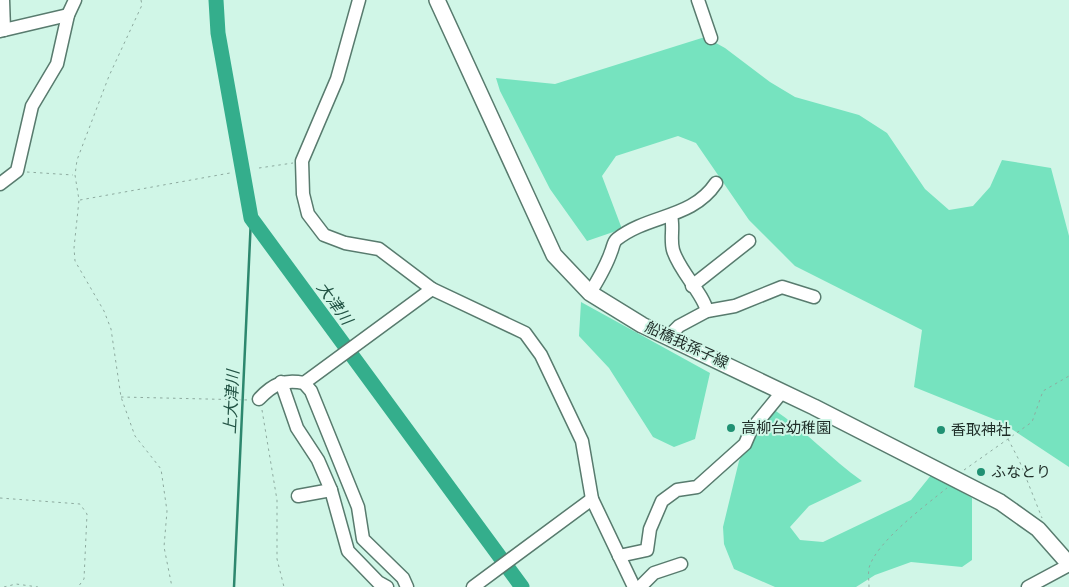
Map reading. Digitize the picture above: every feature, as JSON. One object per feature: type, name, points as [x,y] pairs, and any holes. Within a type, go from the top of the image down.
[{"type":"main road","name":"船橋我孫子線","points":[[437,0],[554,255],[590,293],[616,310],[668,337],[1000,502],[1038,529],[1069,564]]},
{"type":"street","points":[[3,0],[2,30],[68,15]]},
{"type":"street","points":[[0,184],[17,171],[32,106],[57,64],[66,33],[68,15],[76,0]]},
{"type":"street","points":[[359,0],[337,80],[302,161],[306,208],[312,221],[324,235],[345,243],[379,249],[432,289],[525,333],[553,379],[582,441],[592,499],[634,587]]},
{"type":"street","points":[[698,0],[711,38]]},
{"type":"street","points":[[590,293],[608,263],[615,240],[631,230],[671,216],[706,197],[716,183]]},
{"type":"street","points":[[671,216],[674,224],[672,250],[692,286],[706,303],[707,311]]},
{"type":"street","points":[[692,286],[749,241]]},
{"type":"street","points":[[668,337],[679,326],[707,311],[735,306],[782,287],[814,297]]},
{"type":"street","points":[[304,383],[432,289]]},
{"type":"street","points":[[253,400],[274,384],[281,382],[294,381],[304,383],[311,391],[351,486],[358,507],[364,539],[403,578],[406,587]]},
{"type":"street","points":[[281,382],[298,428],[318,460],[331,490],[348,551],[378,582],[387,587]]},
{"type":"street","points":[[619,556],[648,550],[650,530],[662,501],[676,490],[697,487],[745,444],[750,430],[782,392]]},
{"type":"street","points":[[298,496],[331,490]]},
{"type":"street","points":[[473,587],[592,499]]},
{"type":"street","points":[[640,587],[654,573],[680,564]]},
{"type":"street","points":[[1028,587],[1069,564]]},
{"type":"path","points":[[141,0],[142,5],[109,76],[77,160],[75,175],[79,200],[74,248],[75,261],[104,311],[111,329],[121,396],[135,436],[161,469],[168,511],[164,547],[172,587]]},
{"type":"path","points":[[259,168],[302,161]]},
{"type":"path","points":[[17,171],[75,175]]},
{"type":"path","points":[[79,200],[230,173]]},
{"type":"path","points":[[869,587],[869,570],[872,561],[888,540],[914,514],[955,479],[1032,422],[1044,392],[1069,376]]},
{"type":"path","points":[[121,396],[253,400],[277,500],[277,559],[284,587]]},
{"type":"path","points":[[1008,438],[1043,519],[1038,529]]},
{"type":"path","points":[[0,498],[80,504],[87,514],[84,579],[78,587]]},
{"type":"path","points":[[4,587],[16,584],[38,587]]},
{"type":"green space","points":[[705,37],[725,48],[770,82],[795,97],[859,115],[887,133],[925,189],[949,210],[973,206],[990,187],[1002,160],[1051,168],[1069,236],[1069,467],[1001,422],[914,387],[922,330],[795,266],[749,220],[696,143],[678,136],[616,156],[602,176],[622,229],[587,241],[550,189],[500,91],[496,78],[555,84]]},
{"type":"green space","points":[[581,302],[710,373],[695,439],[674,447],[653,437],[609,368],[579,336]]},
{"type":"green space","points":[[773,409],[862,481],[809,506],[790,527],[800,540],[823,542],[911,500],[932,474],[972,498],[972,560],[962,567],[911,562],[875,575],[856,587],[775,587],[734,569],[724,544],[723,527],[739,461],[753,431]]},
{"type":"waterway","name":"大津川","points":[[216,0],[218,33],[251,218],[522,587]]},
{"type":"waterway","name":"上大津川","points":[[234,587],[251,218]]},
{"type":"place","name":"高柳台幼稚園","points":[[731,428]]},
{"type":"place","name":"香取神社","points":[[941,430]]},
{"type":"place","name":"ふなとり","points":[[981,472]]}]
